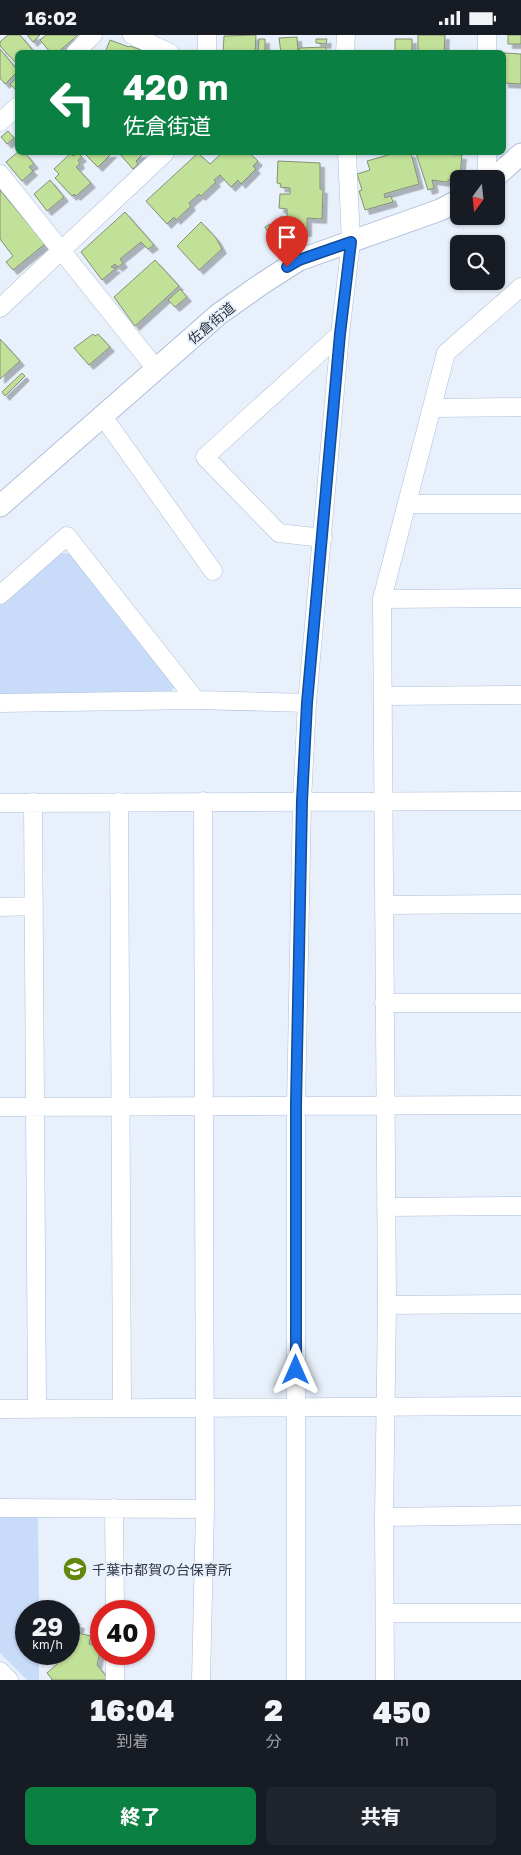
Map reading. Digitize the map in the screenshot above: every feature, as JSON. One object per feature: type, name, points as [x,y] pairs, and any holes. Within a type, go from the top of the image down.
[{"type":"main road","points":[[503,170],[521,153]]},
{"type":"main road","name":"佐倉街道","points":[[0,506],[104,418],[219,315],[263,283],[299,260],[440,210],[450,205]]},
{"type":"street","points":[[78,50],[93,35]]},
{"type":"street","points":[[132,35],[164,50]]},
{"type":"street","points":[[207,35],[207,50]]},
{"type":"street","points":[[345,50],[346,35]]},
{"type":"street","points":[[487,35],[487,50]]},
{"type":"street","points":[[0,122],[15,109]]},
{"type":"street","points":[[0,308],[164,155]]},
{"type":"street","points":[[296,1680],[296,1105],[302,801],[307,703],[340,334],[351,242],[347,155]]},
{"type":"street","points":[[487,155],[487,170]]},
{"type":"street","points":[[0,174],[157,370]]},
{"type":"street","points":[[385,1680],[384,1517],[387,1305],[384,1003],[385,802],[382,599],[446,353],[521,287]]},
{"type":"street","points":[[323,538],[279,533],[205,457],[340,334]]},
{"type":"street","points":[[433,408],[521,407]]},
{"type":"street","points":[[104,418],[213,571]]},
{"type":"street","points":[[408,504],[521,504]]},
{"type":"street","points":[[0,595],[67,536],[196,700]]},
{"type":"street","points":[[382,599],[521,599]]},
{"type":"street","points":[[384,696],[521,695]]},
{"type":"street","points":[[0,703],[196,700],[307,703]]},
{"type":"street","points":[[202,1680],[205,1509],[203,801]]},
{"type":"street","points":[[0,803],[521,801]]},
{"type":"street","points":[[33,802],[37,1409]]},
{"type":"street","points":[[119,802],[122,1408]]},
{"type":"street","points":[[385,905],[521,904]]},
{"type":"street","points":[[0,907],[34,906]]},
{"type":"street","points":[[384,1003],[521,1003]]},
{"type":"street","points":[[0,1107],[521,1105]]},
{"type":"street","points":[[386,1207],[521,1206]]},
{"type":"street","points":[[387,1305],[521,1304]]},
{"type":"street","points":[[0,1409],[521,1406]]},
{"type":"street","points":[[0,1508],[205,1509]]},
{"type":"street","points":[[114,1508],[115,1600]]},
{"type":"street","points":[[384,1517],[521,1515]]},
{"type":"street","points":[[385,1613],[521,1613]]},
{"type":"street","points":[[115,1665],[115,1680]]},
{"type":"shaded area","points":[[61,553],[75,554],[177,683],[169,695],[0,695],[0,605]]},
{"type":"shaded area","points":[[38,1516],[39,1600],[15,1600],[15,1665],[39,1665],[39,1680],[27,1680],[0,1653],[0,1517]]},
{"type":"building","points":[[8,35],[20,35],[32,50],[15,50],[15,62],[0,46],[0,42]]},
{"type":"building","points":[[27,35],[40,35],[33,42]]},
{"type":"building","points":[[46,35],[78,35],[60,50],[48,50],[40,40]]},
{"type":"building","points":[[256,35],[255,50],[223,50],[224,36]]},
{"type":"building","points":[[418,35],[445,35],[444,50],[418,50]]},
{"type":"building","points":[[508,35],[521,35],[521,44],[508,44]]},
{"type":"building","points":[[297,37],[298,50],[281,50],[279,38]]},
{"type":"building","points":[[259,39],[265,39],[265,50],[258,50]]},
{"type":"building","points":[[316,39],[327,39],[326,44],[316,43]]},
{"type":"building","points":[[395,39],[412,39],[412,50],[395,50]]},
{"type":"building","points":[[110,40],[141,50],[106,50]]},
{"type":"building","points":[[326,47],[326,50],[299,50],[299,48]]},
{"type":"building","points":[[0,49],[15,67],[15,74],[5,84],[0,78]]},
{"type":"building","points":[[506,53],[521,54],[521,84],[506,83]]},
{"type":"building","points":[[15,80],[15,89],[10,84]]},
{"type":"building","points":[[8,131],[14,138],[7,144],[1,137]]},
{"type":"building","points":[[15,154],[27,155],[34,164],[29,167],[33,171],[22,181],[6,162]]},
{"type":"building","points":[[69,155],[80,155],[82,157],[78,160],[80,164],[76,167],[91,183],[76,196],[74,194],[72,196],[55,178],[59,174],[54,169]]},
{"type":"building","points":[[86,155],[110,155],[98,167]]},
{"type":"building","points":[[121,155],[142,155],[136,161],[138,164],[133,169]]},
{"type":"building","points":[[196,155],[200,155],[210,164],[220,155],[251,155],[258,161],[253,166],[256,169],[241,184],[238,180],[231,187],[220,175],[214,180],[216,182],[201,196],[199,194],[189,203],[191,206],[176,220],[174,217],[167,224],[146,201]]},
{"type":"building","points":[[388,155],[412,155],[419,184],[384,194],[385,198],[391,196],[393,202],[365,210],[359,191],[362,190],[357,174],[370,170],[367,161]]},
{"type":"building","points":[[417,155],[462,155],[460,170],[450,170],[450,179],[446,182],[432,180],[434,188],[428,190]]},
{"type":"building","points":[[278,161],[320,163],[320,189],[323,189],[322,219],[307,218],[307,232],[279,231],[280,217],[287,217],[287,209],[279,208],[280,194],[290,194],[290,188],[280,187],[281,184],[277,183]]},
{"type":"building","points":[[50,180],[64,197],[47,211],[34,194]]},
{"type":"building","points":[[0,190],[45,244],[13,270],[6,262],[13,256],[0,239]]},
{"type":"building","points":[[125,212],[154,245],[148,249],[141,242],[120,259],[123,263],[118,267],[115,264],[111,267],[116,268],[102,280],[81,252]]},
{"type":"building","points":[[201,222],[216,238],[222,249],[199,270],[177,246]]},
{"type":"building","points":[[270,224],[276,238],[272,240],[265,227]]},
{"type":"building","points":[[155,260],[179,286],[135,326],[114,297]]},
{"type":"building","points":[[180,289],[187,297],[175,307],[168,300]]},
{"type":"building","points":[[93,334],[95,336],[98,334],[110,347],[89,365],[74,348]]},
{"type":"building","points":[[0,339],[20,361],[0,379]]},
{"type":"building","points":[[22,373],[25,376],[5,396],[2,392]]},
{"type":"building","points":[[80,1633],[90,1636],[90,1665],[97,1665],[108,1680],[51,1680],[47,1673],[56,1665],[80,1665]]},
{"type":"place","name":"千葉市都賀の台保育所","points":[[75,1569]]},
{"type":"route","points":[[287,267],[299,260],[351,242],[340,334],[307,703],[302,801],[296,1105],[296,1370]]}]
